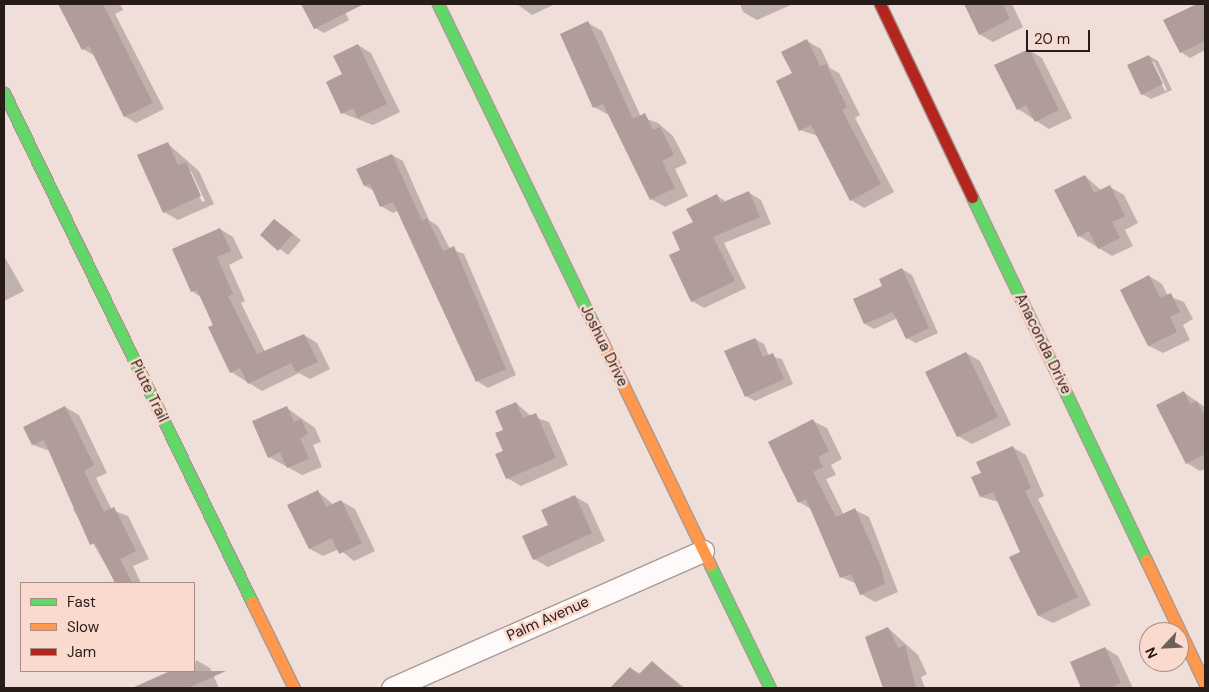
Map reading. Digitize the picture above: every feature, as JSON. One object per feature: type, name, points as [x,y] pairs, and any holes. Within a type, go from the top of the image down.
[{"type":"street","name":"Joshua Drive","points":[[438,4],[770,688]]},
{"type":"street","name":"Anaconda Drive","points":[[880,4],[1205,684]]},
{"type":"street","name":"Piute Trail","points":[[4,93],[294,688]]},
{"type":"street","name":"Palm Avenue","points":[[392,688],[703,550]]},
{"type":"building","points":[[58,4],[103,4],[153,103],[124,117],[89,46],[82,50]]},
{"type":"building","points":[[301,4],[364,4],[314,29]]},
{"type":"building","points":[[964,4],[1003,4],[1010,19],[979,35]]},
{"type":"building","points":[[1197,4],[1205,4],[1205,41],[1180,53],[1163,20]]},
{"type":"building","points":[[588,21],[633,119],[645,113],[653,130],[660,127],[674,155],[662,161],[675,188],[650,200],[603,104],[593,108],[560,34]]},
{"type":"building","points":[[807,39],[820,66],[826,64],[847,107],[842,110],[881,184],[850,201],[811,125],[799,131],[776,81],[792,73],[781,52]]},
{"type":"building","points":[[358,44],[387,104],[358,118],[353,108],[341,114],[326,82],[342,74],[333,56]]},
{"type":"building","points":[[1029,49],[1059,110],[1035,122],[1026,105],[1017,110],[994,65]]},
{"type":"building","points":[[1149,55],[1163,84],[1141,95],[1127,65]]},
{"type":"building","points":[[168,142],[178,165],[186,162],[201,196],[163,213],[137,155]]},
{"type":"building","points":[[392,154],[422,221],[427,218],[443,251],[454,246],[506,369],[476,382],[393,202],[380,207],[370,184],[364,186],[356,169]]},
{"type":"building","points":[[1085,175],[1094,193],[1110,185],[1125,216],[1112,222],[1120,238],[1098,249],[1089,231],[1078,237],[1054,190]]},
{"type":"building","points":[[749,191],[760,217],[713,237],[735,281],[691,302],[669,255],[680,250],[672,232],[693,222],[686,209],[717,194],[721,203]]},
{"type":"building","points":[[274,219],[293,234],[278,251],[260,235]]},
{"type":"building","points":[[220,228],[231,251],[217,257],[233,294],[228,296],[257,354],[304,334],[318,362],[296,372],[291,363],[248,384],[240,368],[230,373],[208,327],[213,325],[197,290],[191,292],[172,249]]},
{"type":"building","points":[[902,268],[929,328],[906,339],[893,312],[864,324],[853,299],[882,286],[879,279]]},
{"type":"building","points":[[1149,275],[1160,298],[1171,293],[1180,312],[1170,317],[1177,332],[1148,346],[1120,290]]},
{"type":"building","points":[[755,338],[763,357],[773,353],[784,379],[745,397],[724,351]]},
{"type":"building","points":[[966,352],[998,417],[957,437],[925,372]]},
{"type":"building","points":[[1184,391],[1190,404],[1197,401],[1205,417],[1205,454],[1186,464],[1156,405]]},
{"type":"building","points":[[516,402],[523,418],[536,413],[556,458],[506,479],[495,454],[503,451],[495,433],[503,430],[495,411]]},
{"type":"building","points":[[65,406],[94,465],[84,471],[104,512],[114,507],[136,551],[120,559],[132,582],[114,582],[95,543],[90,545],[44,440],[32,445],[23,427]]},
{"type":"building","points":[[287,406],[294,422],[301,419],[308,434],[300,438],[309,459],[287,468],[280,452],[268,458],[252,421]]},
{"type":"building","points":[[813,419],[829,451],[818,457],[823,467],[813,472],[836,517],[855,508],[881,567],[885,584],[860,595],[851,574],[840,578],[806,499],[798,503],[768,442]]},
{"type":"building","points":[[1013,446],[1031,488],[1025,491],[1078,597],[1038,616],[1009,557],[1020,552],[993,492],[980,497],[971,477],[981,473],[976,462]]},
{"type":"building","points":[[318,490],[326,507],[341,500],[362,543],[339,554],[332,538],[309,549],[287,505]]},
{"type":"building","points":[[575,495],[592,533],[533,560],[522,536],[548,525],[541,510]]},
{"type":"building","points":[[888,627],[898,648],[905,645],[916,688],[883,688],[865,637]]},
{"type":"building","points":[[1105,647],[1121,683],[1110,688],[1081,688],[1070,662]]},
{"type":"building","points":[[652,661],[682,688],[610,688],[630,667],[638,675]]},
{"type":"building","points":[[226,671],[188,688],[132,688],[168,672]]},
{"type":"traffic: fast","points":[[438,4],[600,337]]},
{"type":"traffic: fast","points":[[4,93],[252,602]]},
{"type":"traffic: fast","points":[[972,197],[1146,560]]},
{"type":"traffic: fast","points":[[710,565],[770,688]]},
{"type":"traffic: slow","points":[[600,337],[710,565]]},
{"type":"traffic: slow","points":[[1146,560],[1205,684]]},
{"type":"traffic: slow","points":[[252,602],[294,688]]},
{"type":"traffic: jam","points":[[880,4],[972,197]]}]
